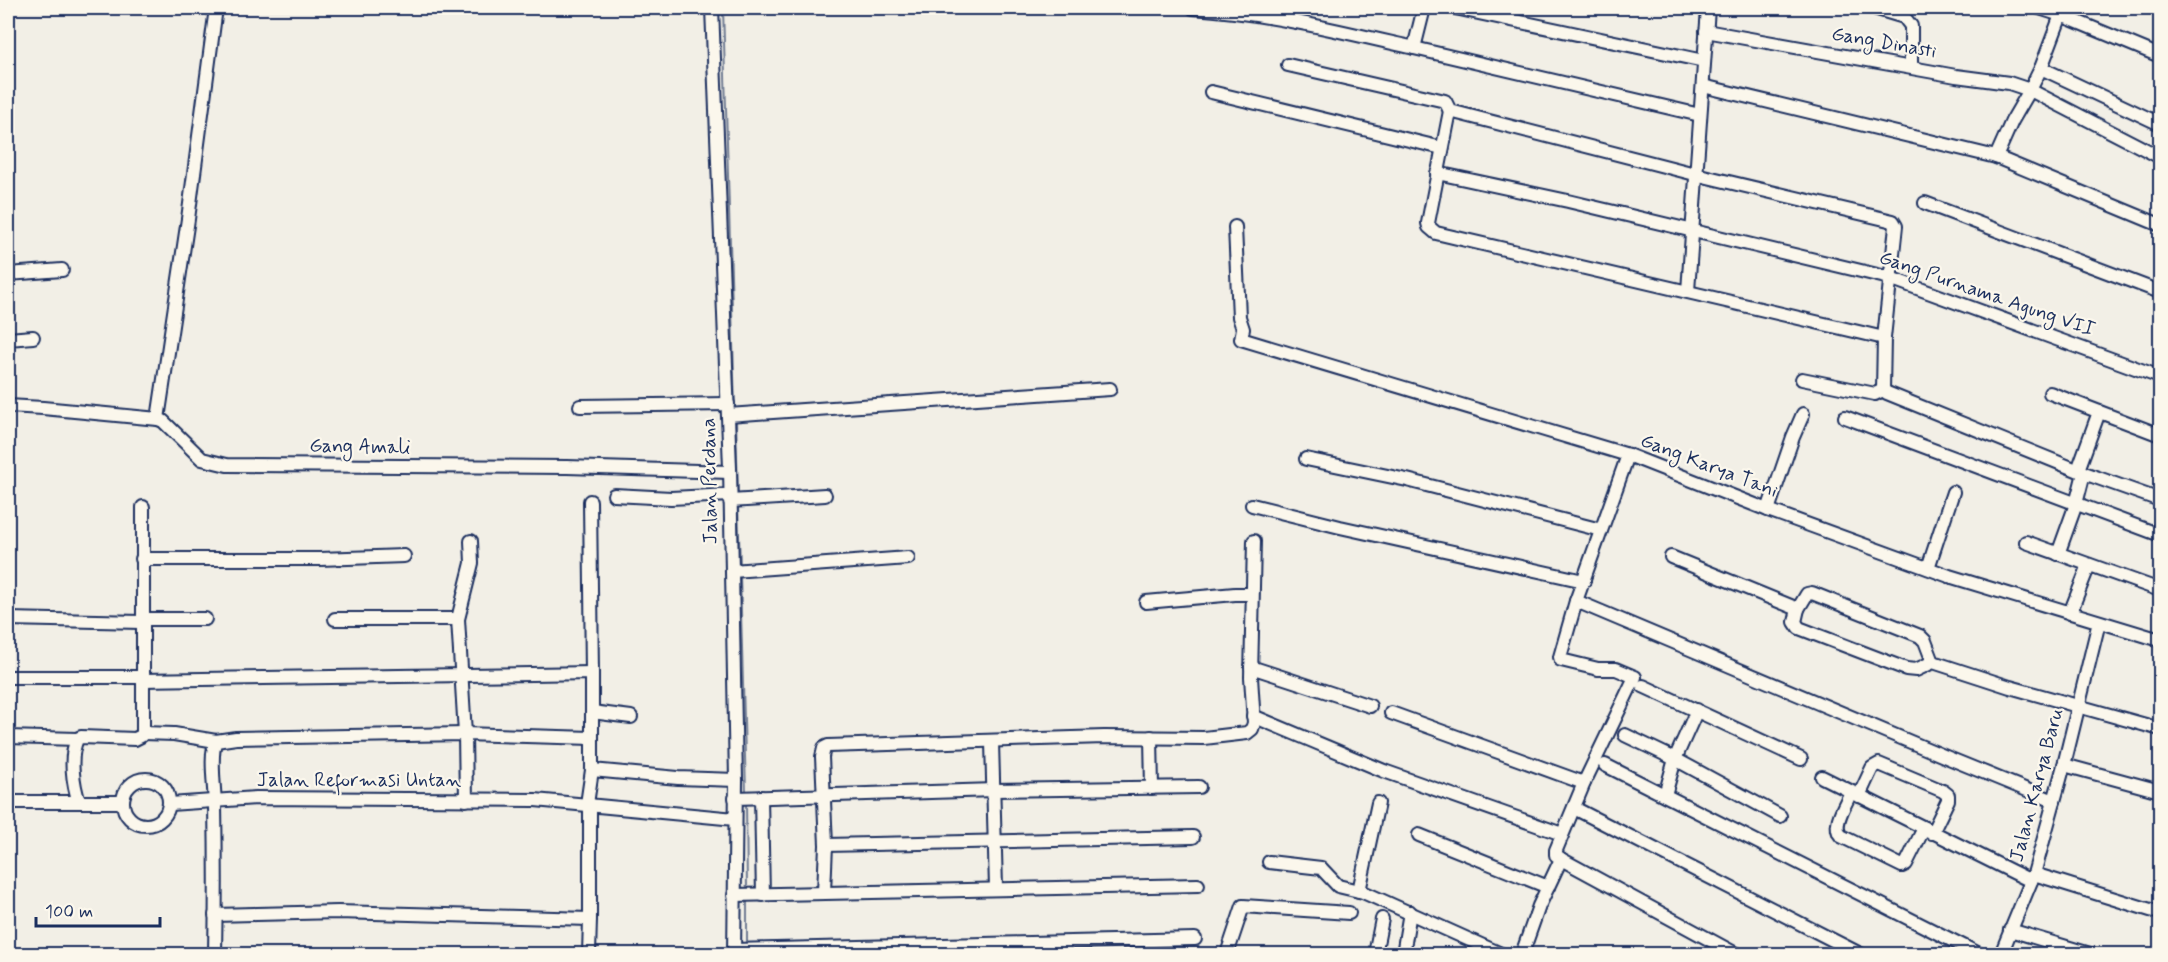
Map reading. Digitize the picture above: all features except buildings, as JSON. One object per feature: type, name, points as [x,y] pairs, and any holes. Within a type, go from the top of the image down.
[{"type":"street","points":[[8,406],[158,419],[216,8]]},
{"type":"street","name":"Jalan Perdana","points":[[712,8],[732,412],[730,498],[737,571],[736,780],[748,798],[735,819],[740,951]]},
{"type":"street","points":[[1193,8],[1238,11],[1304,23],[1700,115]]},
{"type":"street","points":[[1414,48],[1424,8]]},
{"type":"street","points":[[1455,8],[1704,61]]},
{"type":"street","points":[[1688,291],[1707,8]]},
{"type":"street","points":[[1874,8],[1904,17],[1911,26],[1911,67]]},
{"type":"street","points":[[2039,8],[2061,14],[2160,56]]},
{"type":"street","points":[[1996,157],[2012,121],[2041,68],[2061,14]]},
{"type":"street","name":"Gang Dinasti","points":[[1706,31],[2008,83],[2030,90],[2160,157]]},
{"type":"street","points":[[1288,65],[1445,101],[1449,111],[1428,223],[1429,227],[1436,232],[1884,338]]},
{"type":"street","points":[[2041,68],[2160,124]]},
{"type":"street","points":[[1703,86],[1996,157],[2160,225]]},
{"type":"street","points":[[1211,92],[1442,148]]},
{"type":"street","points":[[1449,111],[1695,174],[1893,221],[1896,226],[1884,338],[1883,390]]},
{"type":"street","name":"Gang Purnama Agung VII","points":[[1437,172],[1890,278],[2160,377]]},
{"type":"street","points":[[1926,203],[2160,292]]},
{"type":"street","name":"Gang Karya Tani","points":[[1235,227],[1239,317],[1243,329],[1241,339],[1628,455],[1768,510],[1928,568],[2160,640]]},
{"type":"street","points":[[8,274],[62,270]]},
{"type":"street","points":[[8,339],[33,337]]},
{"type":"street","points":[[1802,379],[1875,394],[1883,390]]},
{"type":"street","points":[[580,406],[732,412],[1110,389]]},
{"type":"street","points":[[1883,390],[2081,471],[2160,500]]},
{"type":"street","points":[[2050,393],[2160,435]]},
{"type":"street","points":[[2058,554],[2076,504],[2081,471],[2099,412]]},
{"type":"street","points":[[1768,510],[1803,414]]},
{"type":"street","points":[[1845,417],[2160,536]]},
{"type":"street","name":"Gang Amali","points":[[158,419],[163,421],[202,459],[227,465],[567,467],[730,472]]},
{"type":"street","points":[[1628,455],[1576,601],[1563,640],[1560,658],[1591,668],[1616,669],[1635,677],[1584,783],[1562,834],[1556,855],[1736,954]]},
{"type":"street","points":[[1306,459],[1407,480],[1601,530]]},
{"type":"street","points":[[1928,568],[1953,492]]},
{"type":"street","points":[[614,495],[672,498],[825,495]]},
{"type":"street","points":[[589,954],[589,804],[592,770],[590,501]]},
{"type":"street","points":[[1252,505],[1340,527],[1584,581]]},
{"type":"street","points":[[8,737],[135,739],[141,736],[143,507]]},
{"type":"street","points":[[466,800],[465,734],[458,619],[472,563],[471,541]]},
{"type":"street","points":[[824,892],[826,845],[822,757],[824,748],[828,746],[1104,737],[1204,738],[1246,733],[1252,729],[1254,541]]},
{"type":"street","points":[[2026,542],[2160,590]]},
{"type":"street","points":[[142,559],[320,559],[404,556]]},
{"type":"street","points":[[1671,557],[1798,609]]},
{"type":"street","points":[[737,571],[908,558]]},
{"type":"street","points":[[2070,613],[2089,565]]},
{"type":"street","points":[[1933,662],[1927,645],[1920,636],[1812,593],[1807,594],[1798,609],[1795,622],[1799,628],[1911,670],[1933,662],[2010,687],[2160,729]]},
{"type":"street","points":[[1146,602],[1252,594]]},
{"type":"street","points":[[1576,601],[2054,801]]},
{"type":"street","points":[[335,618],[458,619]]},
{"type":"street","points":[[8,619],[205,619]]},
{"type":"street","name":"Jalan Karya Baru","points":[[2001,954],[2033,877],[2064,765],[2099,622]]},
{"type":"street","points":[[1251,668],[1370,706]]},
{"type":"street","points":[[8,677],[142,679],[592,673]]},
{"type":"street","points":[[1643,686],[1801,759]]},
{"type":"street","points":[[1665,795],[1675,759],[1697,710]]},
{"type":"street","points":[[592,712],[631,717]]},
{"type":"street","points":[[1391,713],[1584,783]]},
{"type":"street","points":[[1253,716],[1384,771],[1562,834]]},
{"type":"street","points":[[142,733],[174,734],[216,741],[236,738],[465,734],[592,738]]},
{"type":"street","points":[[1624,735],[1675,759],[1780,816]]},
{"type":"street","points":[[1151,737],[1152,788]]},
{"type":"street","points":[[76,739],[74,772],[79,802]]},
{"type":"street","points":[[215,954],[214,746],[216,741]]},
{"type":"street","points":[[992,742],[996,888]]},
{"type":"street","points":[[1879,764],[1948,795],[1948,800],[1928,831],[1906,864],[1902,866],[1841,836],[1836,826],[1872,768],[1879,764]]},
{"type":"street","points":[[1605,765],[1979,954]]},
{"type":"street","points":[[2064,765],[2160,791]]},
{"type":"street","points":[[592,770],[678,778],[736,780]]},
{"type":"street","points":[[1822,777],[1928,831],[2033,877],[2160,913]]},
{"type":"street","points":[[138,780],[156,781],[164,786],[169,794],[170,804],[162,820],[145,826],[136,824],[124,811],[124,793],[138,780]]},
{"type":"street","points":[[761,895],[748,798],[995,790],[1200,787]]},
{"type":"street","name":"Jalan Reformasi Untan","points":[[170,804],[256,798],[535,800],[735,819]]},
{"type":"street","points":[[8,802],[123,802]]},
{"type":"street","points":[[1359,891],[1378,803]]},
{"type":"street","points":[[1574,808],[1860,954]]},
{"type":"street","points":[[1419,835],[1548,887]]},
{"type":"street","points":[[826,845],[1193,837]]},
{"type":"street","points":[[1522,954],[1539,906],[1561,859]]},
{"type":"street","points":[[1269,862],[1321,868],[1338,886],[1359,891],[1410,912],[1501,954]]},
{"type":"street","points":[[738,895],[1198,885]]},
{"type":"street","points":[[1227,954],[1243,906],[1349,913]]},
{"type":"street","points":[[215,915],[338,912],[590,919]]},
{"type":"street","points":[[1403,954],[1410,912]]},
{"type":"street","points":[[1375,954],[1382,919]]},
{"type":"street","points":[[2010,930],[2090,954]]},
{"type":"street","points":[[740,951],[1195,939]]},
{"type":"waterway","points":[[723,8],[735,409]]},
{"type":"waterway","points":[[736,418],[738,496]]},
{"type":"waterway","points":[[738,505],[740,565]]},
{"type":"waterway","points":[[740,574],[746,793]]},
{"type":"waterway","points":[[746,802],[747,889]]},
{"type":"waterway","points":[[747,898],[747,946]]}]
